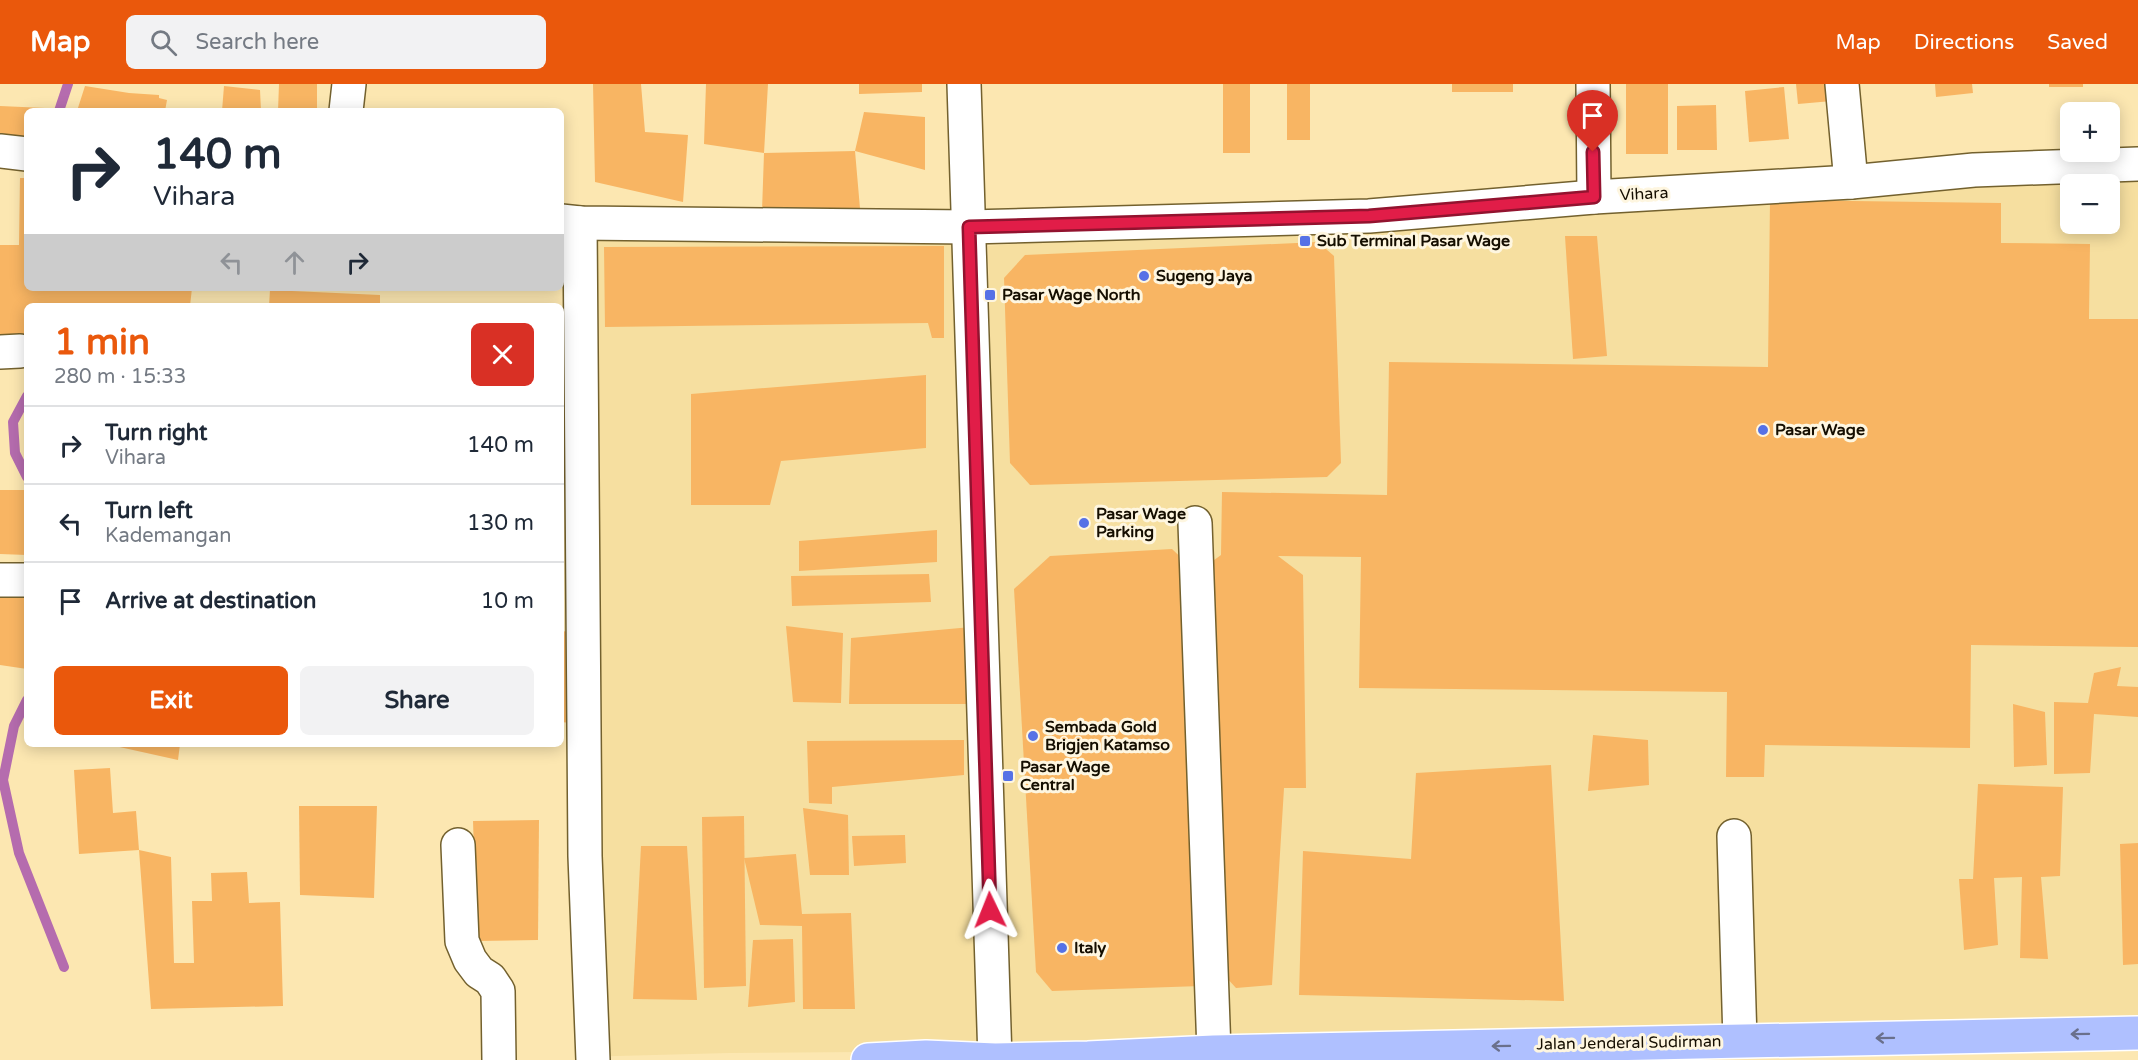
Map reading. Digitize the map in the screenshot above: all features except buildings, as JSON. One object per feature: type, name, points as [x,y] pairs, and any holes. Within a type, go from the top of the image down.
[{"type":"main road","name":"Jalan Jenderal Sudirman","points":[[868,1060],[926,1057],[995,1060],[1088,1058],[1214,1052],[1370,1054],[1740,1041],[2138,1033]]},
{"type":"street","points":[[346,108],[349,84]]},
{"type":"street","points":[[964,84],[995,1060]]},
{"type":"street","points":[[1593,84],[1594,197]]},
{"type":"street","points":[[1842,84],[1851,182]]},
{"type":"street","points":[[0,151],[24,154]]},
{"type":"street","name":"Vihara","points":[[571,222],[969,227],[1369,216],[1594,197],[1851,182],[1974,170],[2138,164]]},
{"type":"street","points":[[571,222],[573,614],[593,1060]]},
{"type":"street","points":[[1195,523],[1214,1052]]},
{"type":"street","points":[[0,580],[24,580]]},
{"type":"street","points":[[1734,836],[1740,1041]]},
{"type":"street","points":[[458,845],[462,941],[470,960],[479,972],[490,979],[498,991],[499,1060]]},
{"type":"shaded area","points":[[2138,164],[2138,1023],[996,1051],[729,1053],[580,1057],[570,224],[981,244],[993,516],[988,246],[1593,196]]},
{"type":"waterway","points":[[60,108],[68,84]]},
{"type":"waterway","points":[[24,402],[13,422],[15,453],[24,471]]},
{"type":"waterway","points":[[24,706],[14,726],[3,780],[19,853],[64,967]]},
{"type":"place","name":"Sub Terminal Pasar Wage","points":[[1305,241]]},
{"type":"place","name":"Sugeng Jaya","points":[[1144,276]]},
{"type":"place","name":"Pasar Wage North","points":[[990,295]]},
{"type":"place","name":"Pasar Wage","points":[[1763,430]]},
{"type":"place","name":"Pasar Wage Parking","points":[[1084,523]]},
{"type":"place","name":"Sembada Gold Brigjen Katamso","points":[[1033,736]]},
{"type":"place","name":"Pasar Wage Central","points":[[1008,776]]},
{"type":"place","name":"Italy","points":[[1062,948]]},
{"type":"route","points":[[990,910],[969,227],[1369,216],[1594,197],[1593,152]]}]
